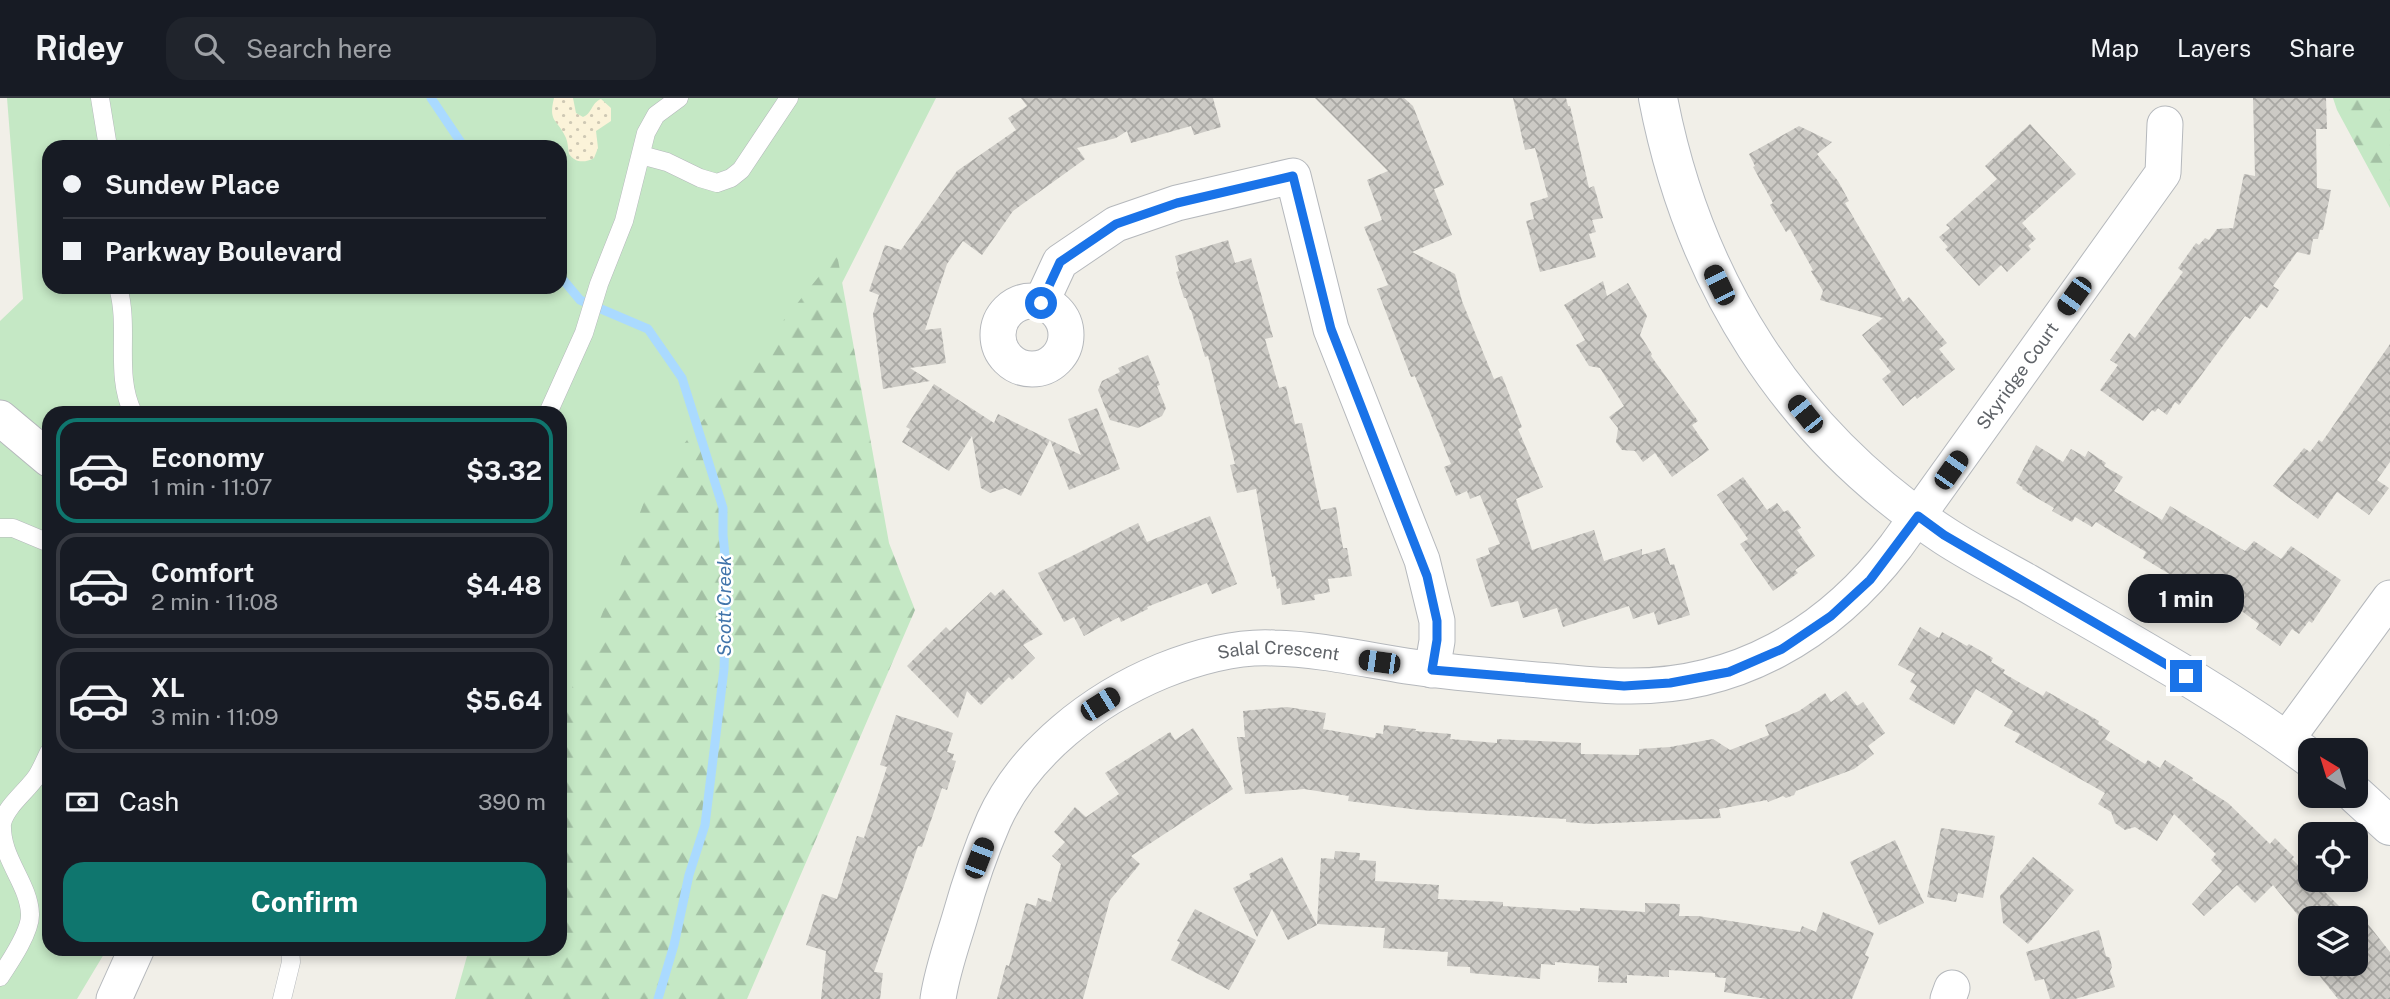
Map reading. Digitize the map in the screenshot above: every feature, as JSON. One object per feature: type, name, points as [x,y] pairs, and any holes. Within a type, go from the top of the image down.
[{"type":"street","points":[[1658,98],[1673,167],[1693,228],[1719,285],[1753,346],[1788,393],[1835,446],[1869,478],[1944,535],[2186,676],[2298,749]]},
{"type":"street","name":"Skyridge Court","points":[[1918,516],[2163,173],[2165,124]]},
{"type":"street","points":[[1041,303],[1060,262],[1116,224],[1177,203],[1293,176],[1331,329],[1422,560],[1437,621],[1432,670]]},
{"type":"street","points":[[0,418],[42,453]]},
{"type":"street","name":"Salal Crescent","points":[[938,999],[971,878],[995,819],[1008,795],[1060,734],[1126,687],[1186,662],[1247,649],[1298,650],[1432,670],[1624,686],[1670,683],[1729,672],[1782,649],[1831,616],[1870,580],[1918,516]]},
{"type":"street","points":[[2305,738],[2390,598]]},
{"type":"street","points":[[2368,806],[2390,826]]},
{"type":"street","points":[[114,999],[133,956]]},
{"type":"lane","points":[[100,98],[107,140]]},
{"type":"lane","points":[[551,406],[584,333],[599,284],[624,221],[646,133],[656,114],[668,103],[679,98]]},
{"type":"lane","points":[[641,155],[667,162],[717,183],[731,178],[741,170],[789,98]]},
{"type":"lane","points":[[120,294],[125,328],[124,383],[131,406]]},
{"type":"lane","points":[[0,528],[13,528],[42,540]]},
{"type":"lane","points":[[0,976],[27,930],[30,917],[29,904],[5,858],[2,824],[7,812],[42,766]]},
{"type":"lane","points":[[282,999],[291,956]]},
{"type":"green space","points":[[7,98],[936,98],[812,342],[567,762],[567,406],[42,406],[42,956],[103,956],[77,999],[0,999],[0,321],[23,299]]},
{"type":"green space","points":[[2333,98],[2390,98],[2390,208],[2337,110]]},
{"type":"green space","points":[[837,254],[889,543],[915,610],[747,999],[455,999],[467,956],[567,956],[567,700],[650,486]]},
{"type":"sand","points":[[554,98],[573,98],[576,113],[583,117],[601,99],[611,108],[611,121],[596,131],[598,148],[594,158],[580,161],[569,154],[567,140],[554,120]]},
{"type":"building","points":[[1021,98],[1213,98],[1221,127],[1194,135],[1191,126],[1131,143],[1127,131],[1116,138],[1077,148],[1085,159],[1013,211],[982,255],[963,241],[947,264],[925,330],[941,328],[946,363],[910,368],[930,381],[883,389],[873,314],[879,295],[869,291],[885,245],[901,250],[957,171],[1016,130],[1008,118],[1027,106]]},
{"type":"building","points":[[1315,98],[1404,98],[1413,106],[1444,185],[1434,189],[1452,235],[1412,252],[1455,274],[1462,301],[1494,379],[1502,376],[1522,427],[1518,429],[1543,487],[1516,499],[1532,550],[1594,530],[1604,561],[1642,549],[1642,555],[1665,548],[1670,565],[1674,564],[1690,615],[1658,625],[1654,612],[1633,619],[1629,606],[1563,627],[1557,608],[1523,618],[1518,601],[1491,607],[1476,559],[1490,554],[1488,548],[1500,544],[1480,495],[1470,499],[1467,491],[1456,496],[1444,467],[1451,464],[1415,376],[1411,377],[1377,289],[1388,285],[1364,227],[1382,220],[1367,180],[1388,171]]},
{"type":"building","points":[[1513,98],[1566,98],[1589,188],[1594,186],[1603,218],[1592,220],[1596,232],[1589,234],[1596,257],[1540,272],[1526,221],[1534,219],[1530,203],[1548,197],[1535,148],[1525,150]]},
{"type":"building","points":[[2253,98],[2326,98],[2327,129],[2316,129],[2317,188],[2331,190],[2323,230],[2320,230],[2318,239],[2313,239],[2310,255],[2297,252],[2273,286],[2279,290],[2267,308],[2261,304],[2250,319],[2245,316],[2179,405],[2175,402],[2167,415],[2158,408],[2155,412],[2152,410],[2143,421],[2100,390],[2118,365],[2110,360],[2129,333],[2135,338],[2183,272],[2178,268],[2196,243],[2199,245],[2205,238],[2209,240],[2217,229],[2233,228],[2244,174],[2255,176]]},
{"type":"building","points":[[2030,124],[2076,174],[2022,223],[2036,239],[2028,246],[2031,249],[2007,272],[2001,265],[1979,286],[1945,249],[1948,247],[1939,237],[1950,228],[1946,225],[1997,179],[1985,166]]},
{"type":"building","points":[[1799,126],[1832,142],[1817,154],[1838,181],[1849,201],[1845,203],[1903,302],[1909,297],[1947,343],[1939,349],[1955,369],[1917,399],[1915,396],[1903,406],[1882,379],[1891,372],[1862,335],[1883,318],[1820,300],[1823,291],[1811,271],[1813,270],[1790,229],[1786,232],[1770,205],[1773,203],[1753,167],[1755,166],[1749,154]]},
{"type":"building","points":[[1228,240],[1235,263],[1251,258],[1273,337],[1265,339],[1279,388],[1286,386],[1295,424],[1302,423],[1321,510],[1336,507],[1343,548],[1347,548],[1352,576],[1328,579],[1330,592],[1314,595],[1315,600],[1282,605],[1280,588],[1277,589],[1275,576],[1272,577],[1256,489],[1237,493],[1230,465],[1235,464],[1208,356],[1205,357],[1176,272],[1179,271],[1175,256]]},
{"type":"building","points":[[1603,281],[1607,296],[1628,283],[1647,316],[1640,335],[1651,356],[1698,421],[1692,425],[1709,450],[1672,477],[1655,453],[1643,462],[1635,451],[1622,450],[1616,442],[1618,428],[1609,417],[1624,406],[1600,368],[1589,366],[1576,345],[1585,340],[1564,305]]},
{"type":"building","points":[[2390,344],[2390,462],[2377,480],[2389,488],[2369,515],[2337,492],[2318,519],[2273,486],[2304,448],[2310,452],[2319,440],[2322,442]]},
{"type":"building","points":[[1148,355],[1166,408],[1162,416],[1138,428],[1110,420],[1098,390],[1102,381],[1120,372],[1118,368]]},
{"type":"building","points":[[934,384],[994,423],[998,414],[1050,440],[1021,496],[1005,488],[990,493],[981,488],[972,436],[949,471],[902,442],[910,429],[906,427]]},
{"type":"building","points":[[1097,408],[1120,469],[1069,490],[1050,440],[1081,455],[1068,419]]},
{"type":"building","points":[[2036,445],[2063,462],[2071,449],[2085,457],[2088,451],[2106,463],[2104,466],[2123,477],[2114,491],[2162,520],[2170,506],[2245,551],[2254,541],[2281,559],[2291,546],[2341,580],[2312,623],[2309,621],[2299,634],[2292,629],[2280,646],[2256,629],[2259,624],[2199,579],[2194,589],[2143,558],[2146,552],[2096,522],[2092,527],[2075,517],[2072,522],[2022,489],[2016,483]]},
{"type":"building","points":[[1743,477],[1767,510],[1777,503],[1784,512],[1788,510],[1801,528],[1797,530],[1815,556],[1795,570],[1798,573],[1773,591],[1740,544],[1748,539],[1717,495]]},
{"type":"building","points":[[1210,516],[1237,584],[1212,594],[1207,583],[1147,607],[1148,609],[1121,622],[1119,617],[1084,636],[1074,617],[1064,622],[1038,573],[1138,523],[1147,542]]},
{"type":"building","points":[[1003,589],[1043,634],[1023,645],[1035,658],[1012,680],[1009,677],[981,705],[967,691],[958,718],[907,666],[946,627],[950,631],[991,592],[995,596]]},
{"type":"building","points":[[1920,627],[1939,638],[1942,632],[1967,646],[1969,644],[1993,658],[1991,662],[2005,670],[2003,673],[2043,696],[2046,691],[2099,721],[2098,724],[2110,731],[2105,739],[2145,764],[2148,760],[2160,768],[2165,760],[2193,778],[2192,780],[2228,803],[2270,844],[2275,838],[2294,857],[2292,859],[2298,865],[2298,892],[2325,892],[2339,906],[2298,906],[2298,915],[2273,885],[2255,903],[2237,885],[2204,916],[2192,904],[2222,871],[2211,860],[2216,854],[2174,814],[2157,841],[2135,827],[2125,830],[2115,823],[2111,812],[2098,804],[2105,793],[2015,742],[2020,734],[2004,726],[2013,711],[1976,689],[1954,725],[1909,699],[1917,686],[1910,682],[1915,674],[1898,665]]},
{"type":"building","points":[[1846,691],[1857,706],[1863,702],[1885,733],[1868,746],[1874,754],[1854,769],[1796,791],[1794,795],[1786,798],[1783,796],[1768,802],[1767,800],[1719,809],[1721,818],[1591,824],[1566,822],[1566,819],[1419,810],[1348,801],[1349,796],[1304,789],[1245,794],[1237,737],[1245,737],[1243,711],[1287,707],[1326,713],[1323,729],[1375,738],[1376,733],[1383,734],[1384,725],[1451,734],[1450,739],[1497,743],[1497,739],[1581,743],[1581,754],[1639,755],[1639,749],[1670,747],[1713,739],[1730,750],[1769,735],[1765,725],[1799,711],[1825,693],[1831,702]]},
{"type":"building","points":[[896,715],[953,733],[947,752],[954,754],[952,760],[956,761],[947,790],[942,788],[922,847],[918,846],[874,972],[883,973],[880,999],[821,999],[826,951],[806,945],[822,894],[837,899],[857,836],[864,838],[887,767],[880,765]]},
{"type":"building","points":[[1193,728],[1233,789],[1131,856],[1140,864],[1110,900],[1083,999],[997,999],[1026,903],[1036,906],[1038,898],[1051,902],[1061,864],[1052,856],[1065,842],[1054,832],[1075,807],[1086,817],[1119,794],[1105,773],[1170,732],[1175,740]]},
{"type":"building","points":[[1941,828],[1995,836],[1983,898],[1958,893],[1956,902],[1927,897]]},
{"type":"building","points":[[1895,840],[1924,903],[1879,925],[1850,862]]},
{"type":"building","points":[[1335,851],[1360,853],[1359,860],[1376,861],[1375,881],[1439,885],[1438,899],[1503,902],[1503,906],[1580,911],[1580,908],[1645,912],[1645,903],[1680,904],[1679,916],[1698,916],[1800,932],[1802,926],[1816,932],[1823,912],[1874,933],[1865,955],[1869,957],[1852,999],[1767,999],[1724,992],[1726,978],[1715,977],[1715,973],[1669,970],[1669,977],[1627,975],[1627,983],[1598,982],[1599,966],[1555,962],[1555,965],[1541,964],[1540,979],[1470,973],[1470,967],[1447,966],[1448,952],[1383,948],[1385,928],[1317,924],[1321,858],[1334,859]]},
{"type":"building","points":[[1282,857],[1317,925],[1288,940],[1272,909],[1257,937],[1233,888],[1251,879],[1249,874]]},
{"type":"building","points":[[2033,857],[2074,890],[2028,944],[2003,923],[2000,896]]},
{"type":"building","points":[[1195,909],[1256,940],[1229,990],[1171,960],[1180,942],[1177,941]]},
{"type":"building","points":[[2368,924],[2390,952],[2390,999],[2338,999],[2320,976],[2368,976]]},
{"type":"building","points":[[2099,930],[2106,956],[2110,958],[2110,971],[2115,987],[2075,999],[2050,999],[2044,979],[2035,981],[2026,952]]},
{"type":"waterway","name":"Scott Creek","points":[[431,98],[459,140]]},
{"type":"waterway","name":"Scott Creek","points":[[567,284],[580,300],[648,329],[682,378],[723,508],[727,576],[724,669],[705,825],[689,875],[674,945],[658,999]]},
{"type":"route","points":[[1041,303],[1060,262],[1116,224],[1177,203],[1293,176],[1331,329],[1427,576],[1437,621],[1432,670],[1624,686],[1670,683],[1729,672],[1782,649],[1831,616],[1870,580],[1918,516],[1944,535],[2186,676]]}]
